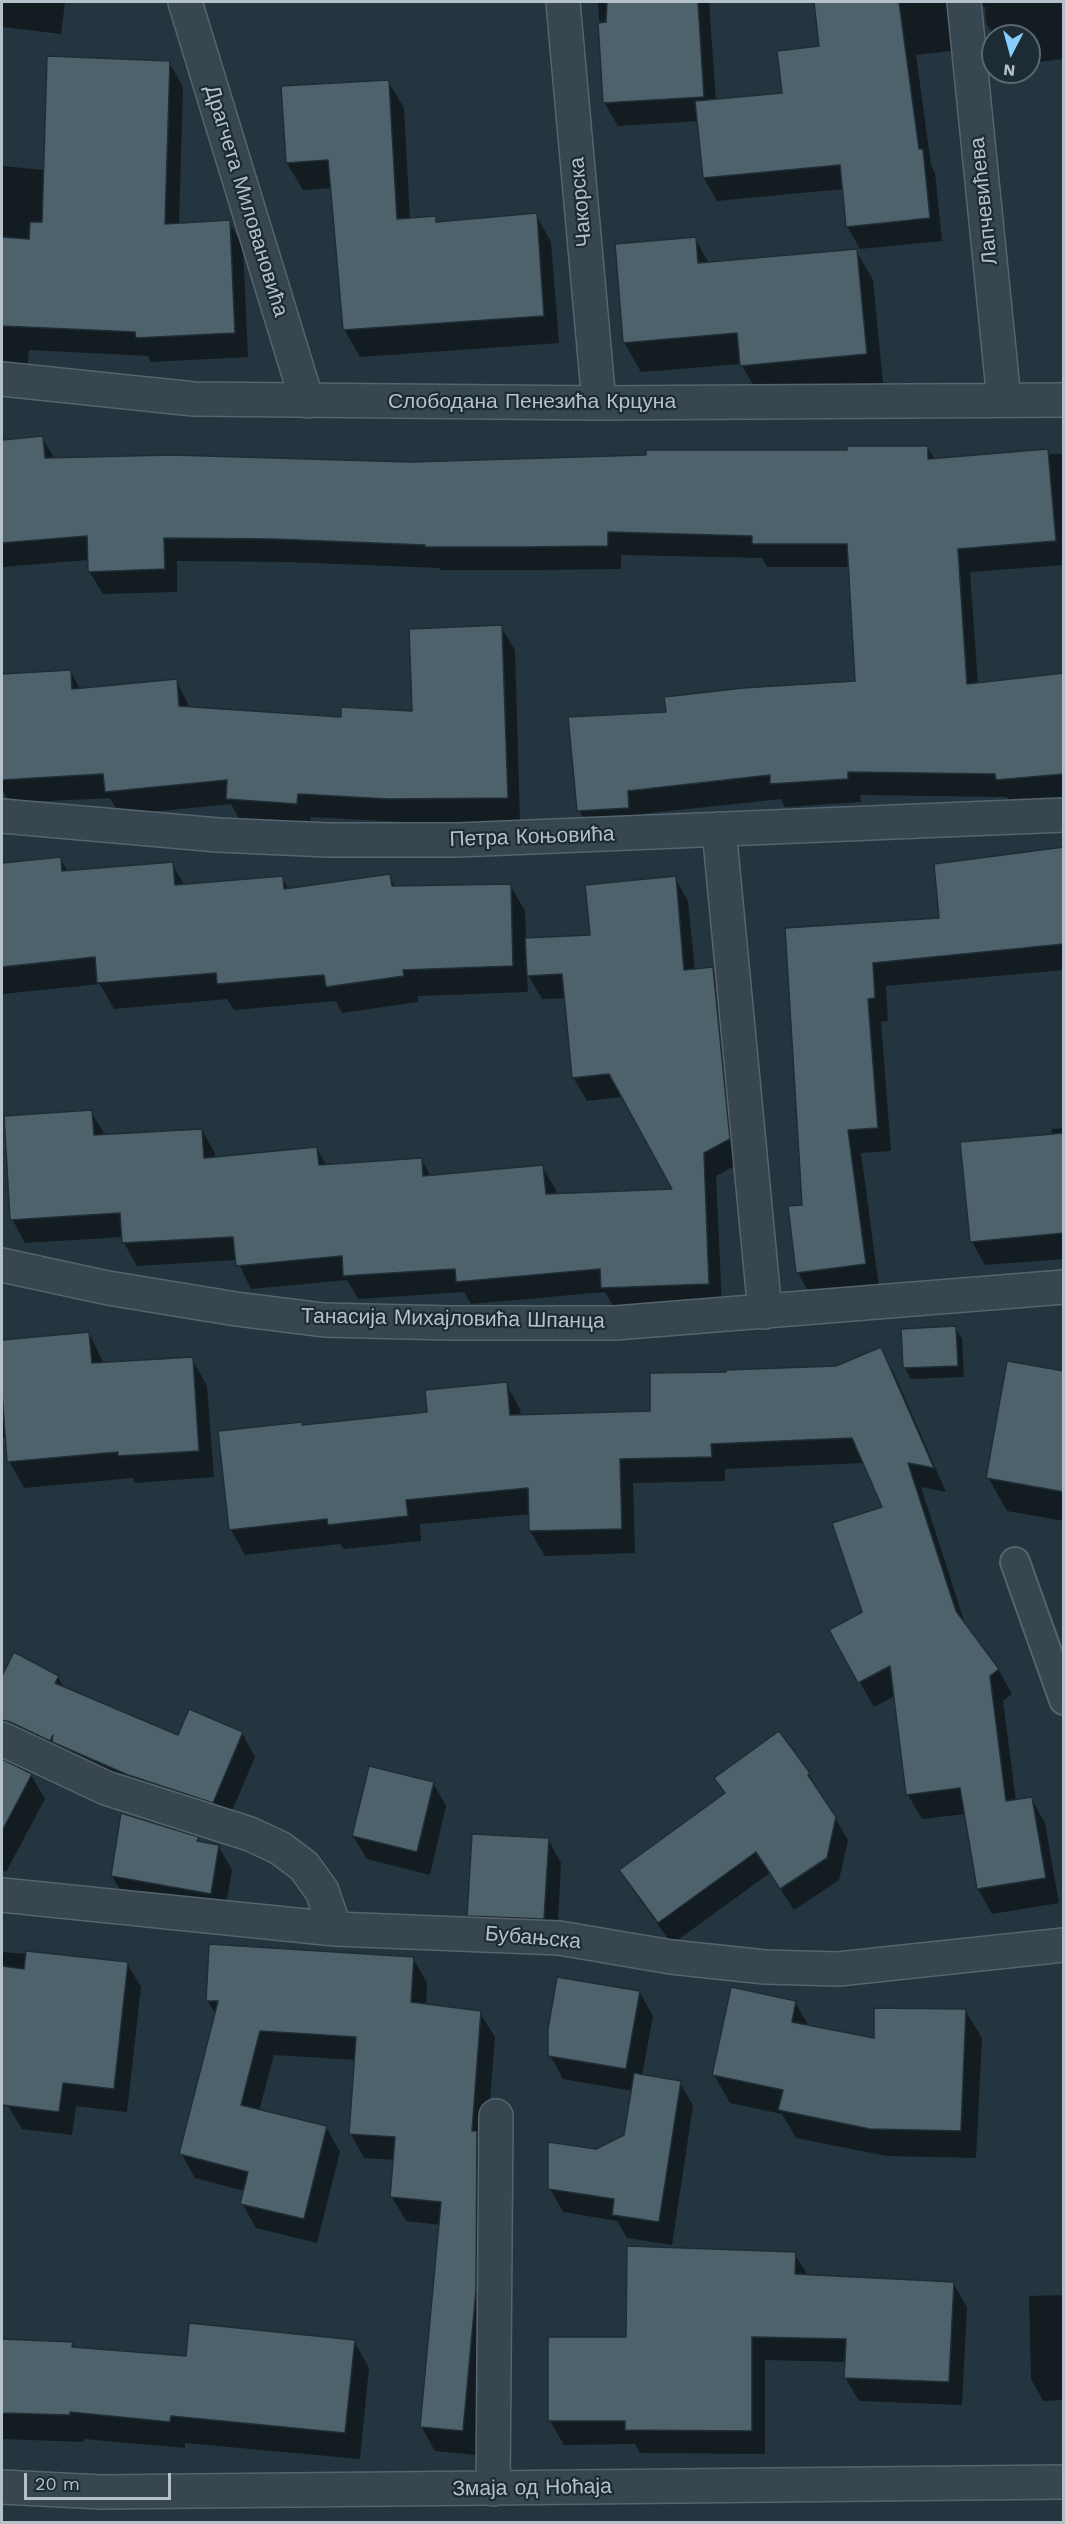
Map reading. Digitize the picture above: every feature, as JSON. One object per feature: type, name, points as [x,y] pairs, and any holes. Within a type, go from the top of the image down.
[{"type":"street","name":"Драгчета Миловановића","points":[[185,2],[307,401]]},
{"type":"street","name":"Чакорска","points":[[563,2],[599,403]]},
{"type":"street","name":"Лапчевићева","points":[[964,2],[1004,400]]},
{"type":"street","name":"Слободана Пенезића Крцуна","points":[[2,379],[194,399],[599,403],[1064,400]]},
{"type":"street","name":"Петра Коњовића","points":[[2,816],[218,835],[328,840],[458,840],[1064,815]]},
{"type":"street","points":[[719,829],[765,1312]]},
{"type":"street","name":"Танасија Михајловића Шпанца","points":[[2,1265],[120,1290],[236,1309],[324,1320],[615,1323],[1064,1287]]},
{"type":"street","points":[[2,1739],[106,1788],[240,1831],[280,1848],[304,1866],[322,1891],[335,1929]]},
{"type":"street","name":"Бубањска","points":[[2,1894],[335,1929],[559,1938],[671,1957],[765,1967],[838,1968],[1064,1945]]},
{"type":"street","points":[[494,2489],[496,2116]]},
{"type":"street","name":"Змаја од Ноћаја","points":[[2,2487],[101,2492],[1064,2482]]},
{"type":"lane","points":[[1015,1562],[1064,1700]]},
{"type":"building","points":[[607,2],[698,2],[704,97],[603,103],[598,23],[606,22]]},
{"type":"building","points":[[814,2],[899,2],[919,149],[923,149],[930,218],[846,227],[840,165],[703,178],[695,101],[782,93],[777,51],[819,46]]},
{"type":"building","points":[[47,56],[170,61],[165,224],[230,220],[235,333],[136,338],[135,332],[2,326],[2,237],[29,239],[30,222],[42,222]]},
{"type":"building","points":[[389,80],[397,219],[436,216],[436,222],[537,213],[544,316],[343,330],[328,160],[286,163],[281,86]]},
{"type":"building","points":[[696,237],[698,263],[857,249],[867,354],[740,366],[737,333],[623,343],[615,244]]},
{"type":"building","points":[[43,436],[45,458],[172,455],[411,462],[646,455],[646,450],[847,450],[847,446],[928,446],[928,459],[1048,449],[1056,541],[958,549],[967,684],[1064,673],[1064,774],[996,780],[995,774],[848,772],[848,779],[770,784],[770,775],[628,791],[629,808],[577,811],[568,717],[666,712],[664,697],[743,688],[855,681],[847,544],[752,544],[752,536],[608,532],[608,546],[425,547],[425,545],[273,539],[164,538],[165,569],[88,572],[87,536],[2,543],[2,440]]},
{"type":"building","points":[[502,625],[508,798],[389,799],[298,794],[297,804],[226,799],[227,780],[105,792],[103,774],[2,780],[2,674],[71,670],[72,689],[177,679],[179,706],[341,717],[341,707],[412,711],[409,629]]},
{"type":"building","points":[[1064,847],[1064,944],[873,963],[875,998],[868,999],[878,1128],[848,1130],[866,1264],[796,1273],[788,1206],[802,1205],[785,928],[939,918],[934,864]]},
{"type":"building","points":[[61,857],[62,871],[173,862],[175,885],[283,876],[284,889],[390,874],[392,886],[511,884],[513,966],[403,970],[404,976],[326,987],[324,975],[217,984],[216,973],[97,983],[95,957],[2,967],[2,863]]},
{"type":"building","points":[[676,876],[684,970],[713,967],[730,1139],[704,1153],[709,1284],[601,1288],[600,1269],[456,1282],[455,1269],[343,1276],[342,1256],[236,1266],[233,1237],[122,1243],[120,1213],[10,1220],[4,1116],[92,1110],[94,1135],[202,1129],[204,1158],[317,1147],[319,1165],[422,1158],[423,1176],[543,1165],[546,1194],[672,1189],[609,1074],[572,1078],[562,974],[527,976],[525,938],[590,935],[585,885]]},
{"type":"building","points":[[1064,1133],[1064,1233],[970,1242],[960,1142]]},
{"type":"building","points":[[956,1326],[958,1366],[903,1368],[901,1329]]},
{"type":"building","points":[[89,1332],[92,1363],[193,1357],[199,1451],[118,1456],[118,1452],[7,1462],[2,1393],[2,1340]]},
{"type":"building","points":[[881,1347],[934,1468],[908,1463],[956,1611],[999,1669],[990,1676],[1006,1801],[1032,1797],[1046,1878],[977,1889],[960,1788],[906,1795],[890,1666],[858,1683],[829,1630],[862,1612],[832,1523],[882,1507],[852,1438],[711,1444],[712,1457],[620,1459],[622,1529],[529,1531],[528,1488],[406,1500],[408,1516],[328,1525],[327,1519],[229,1530],[218,1431],[427,1412],[425,1390],[507,1382],[510,1415],[650,1411],[650,1373],[726,1372],[726,1370],[836,1366]]},
{"type":"building","points":[[1007,1361],[1064,1371],[1064,1492],[986,1478]]},
{"type":"building","points":[[14,1652],[59,1676],[55,1683],[178,1735],[189,1709],[243,1732],[213,1803],[128,1775],[52,1742],[53,1735],[50,1741],[2,1720],[2,1676]]},
{"type":"building","points":[[779,1731],[810,1773],[808,1775],[836,1817],[827,1858],[780,1889],[756,1852],[658,1923],[619,1870],[725,1793],[714,1778]]},
{"type":"building","points":[[2,1759],[32,1774],[2,1831]]},
{"type":"building","points":[[369,1766],[434,1782],[417,1852],[352,1836]]},
{"type":"building","points":[[121,1813],[199,1837],[197,1841],[219,1845],[211,1894],[111,1876]]},
{"type":"building","points":[[472,1834],[549,1838],[544,1919],[467,1916]]},
{"type":"building","points":[[209,1944],[414,1957],[411,2002],[481,2011],[472,2131],[477,2131],[476,2290],[463,2431],[420,2427],[441,2202],[390,2197],[395,2137],[349,2134],[356,2037],[260,2031],[241,2105],[327,2126],[304,2219],[240,2204],[248,2172],[179,2154],[218,2001],[206,2001]]},
{"type":"building","points":[[26,1951],[128,1962],[114,2089],[63,2083],[59,2112],[2,2105],[2,1966],[24,1969]]},
{"type":"building","points":[[557,1977],[640,1991],[626,2069],[548,2056],[548,2029]]},
{"type":"building","points":[[731,1987],[796,2001],[792,2022],[874,2038],[874,2008],[966,2009],[961,2131],[870,2129],[778,2110],[783,2090],[712,2075]]},
{"type":"building","points":[[634,2073],[681,2081],[659,2222],[612,2215],[614,2199],[548,2189],[548,2142],[596,2149],[624,2135]]},
{"type":"building","points":[[627,2246],[796,2252],[795,2274],[954,2282],[949,2382],[844,2378],[846,2339],[752,2337],[752,2431],[625,2430],[625,2421],[548,2421],[548,2337],[626,2337]]},
{"type":"building","points":[[189,2323],[355,2340],[345,2433],[171,2416],[170,2422],[70,2412],[70,2415],[2,2413],[2,2339],[73,2342],[72,2347],[186,2356]]}]
